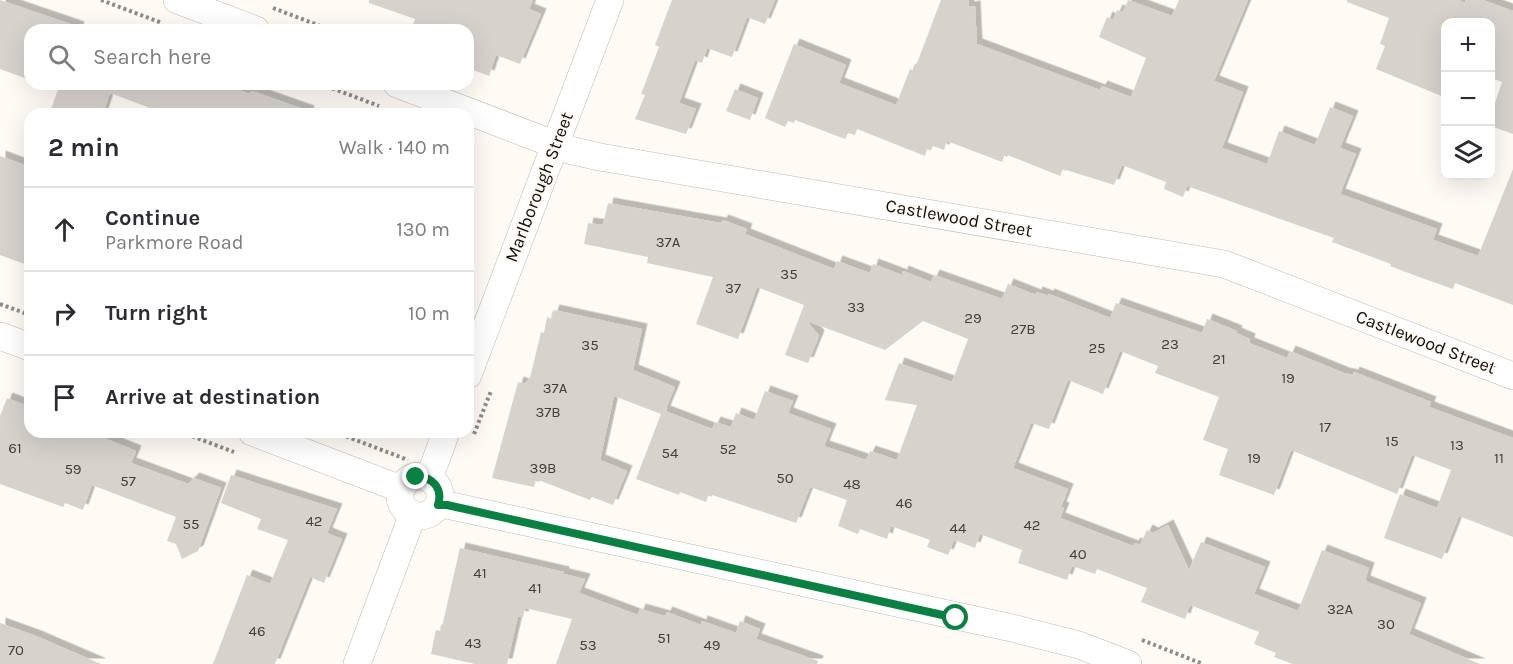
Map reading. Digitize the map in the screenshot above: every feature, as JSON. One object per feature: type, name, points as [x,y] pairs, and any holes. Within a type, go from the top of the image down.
[{"type":"street","points":[[177,0],[240,24]]},
{"type":"street","name":"Marlborough Street","points":[[474,359],[609,0]]},
{"type":"street","name":"Castlewood Street","points":[[414,90],[461,108]]},
{"type":"street","name":"Castlewood Street","points":[[474,113],[555,144],[600,158],[1224,264],[1513,376]]},
{"type":"street","points":[[0,336],[24,345]]},
{"type":"street","points":[[268,438],[401,489]]},
{"type":"street","points":[[357,664],[425,510],[440,493],[431,474],[444,438]]},
{"type":"street","points":[[431,474],[410,479],[401,489],[403,507],[425,510],[459,507],[1012,628],[1079,645],[1128,664]]},
{"type":"path","points":[[101,0],[165,24]]},
{"type":"path","points":[[263,4],[315,24]]},
{"type":"path","points":[[337,90],[385,108]]},
{"type":"path","points":[[0,304],[24,313]]},
{"type":"path","points":[[474,436],[495,380]]},
{"type":"path","points":[[349,438],[431,474]]},
{"type":"path","points":[[1131,636],[1203,664]]},
{"type":"building","points":[[0,0],[70,24],[24,24],[24,78],[0,69]]},
{"type":"building","points":[[369,0],[533,0],[529,9],[541,14],[520,64],[496,55],[489,76],[474,70],[474,24],[413,24],[415,19],[369,3]]},
{"type":"building","points":[[672,0],[775,0],[765,24],[747,17],[732,57],[707,48],[702,63],[695,60],[679,103],[696,109],[686,134],[635,119],[645,95],[641,94],[659,47],[655,45]]},
{"type":"building","points":[[941,0],[968,0],[969,7],[975,6],[977,44],[1100,90],[1102,86],[1131,97],[1146,58],[1099,37],[1107,17],[1113,20],[1117,10],[1123,12],[1128,0],[1172,16],[1179,0],[1248,0],[1214,81],[1243,92],[1222,148],[1267,164],[1279,131],[1315,145],[1330,107],[1353,116],[1340,148],[1356,154],[1340,194],[1437,229],[1433,240],[1478,256],[1513,169],[1513,305],[1455,283],[1453,289],[1419,277],[1332,242],[1334,238],[1187,186],[1183,197],[1164,189],[1166,182],[1122,165],[1114,185],[1063,169],[1060,176],[1005,154],[1002,162],[947,141],[944,150],[933,146],[931,150],[927,149],[925,156],[857,129],[855,135],[848,133],[845,139],[795,120],[794,123],[788,121],[785,127],[765,118],[794,44],[846,65],[839,83],[896,105],[910,69],[914,71]]},
{"type":"building","points":[[1347,0],[1458,0],[1465,3],[1466,0],[1483,0],[1513,11],[1513,134],[1495,127],[1495,103],[1502,82],[1495,79],[1495,18],[1441,18],[1441,96],[1376,69],[1385,46],[1380,44],[1389,18],[1347,2]]},
{"type":"building","points":[[735,89],[758,98],[750,120],[726,111]]},
{"type":"building","points":[[58,90],[239,90],[250,94],[252,91],[300,108],[150,108],[110,93],[105,108],[51,108]]},
{"type":"building","points":[[0,156],[24,165],[24,264],[0,255]]},
{"type":"building","points":[[608,203],[721,223],[723,220],[747,229],[745,234],[834,269],[837,261],[870,273],[873,264],[902,275],[903,271],[931,282],[934,275],[1002,299],[1008,284],[1036,295],[1037,292],[1048,296],[1049,294],[1110,318],[1116,303],[1202,333],[1207,319],[1237,331],[1236,333],[1250,339],[1249,343],[1287,358],[1290,351],[1344,373],[1353,375],[1354,372],[1431,402],[1429,407],[1513,438],[1513,537],[1459,516],[1442,559],[1384,538],[1400,494],[1437,508],[1451,470],[1412,455],[1397,494],[1291,450],[1274,495],[1219,475],[1228,449],[1203,440],[1219,397],[1155,373],[1158,366],[1120,351],[1103,394],[1068,380],[1049,429],[1031,423],[1013,468],[1068,489],[1061,507],[1064,508],[1060,518],[1133,546],[1135,543],[1140,545],[1147,530],[1153,533],[1168,525],[1189,570],[1201,542],[1265,567],[1254,594],[1298,611],[1322,550],[1369,568],[1365,581],[1421,603],[1409,634],[1480,664],[1293,664],[1274,657],[1276,653],[1254,644],[1259,632],[1190,605],[1185,619],[1141,602],[1147,588],[1097,569],[1095,574],[1072,566],[1067,580],[1018,563],[1022,550],[980,534],[975,548],[954,540],[948,555],[927,547],[930,540],[891,526],[887,539],[860,529],[858,534],[838,526],[847,500],[810,487],[796,523],[709,494],[706,502],[680,492],[679,495],[636,479],[661,414],[614,396],[600,460],[627,471],[613,505],[592,497],[590,500],[536,479],[534,487],[492,478],[518,382],[524,384],[530,378],[541,332],[544,333],[547,317],[551,319],[554,310],[642,329],[633,370],[675,387],[665,411],[712,429],[715,422],[731,427],[736,413],[754,420],[765,391],[793,401],[788,413],[831,429],[824,446],[866,460],[870,451],[897,460],[917,405],[885,400],[899,363],[952,382],[968,339],[923,321],[885,350],[807,321],[819,336],[808,363],[785,355],[804,305],[757,287],[738,339],[696,324],[713,277],[647,263],[648,257],[584,244],[588,223],[603,225]]},
{"type":"building","points":[[7,398],[24,405],[24,438],[104,438],[136,451],[131,463],[188,484],[194,478],[221,488],[198,551],[182,559],[176,544],[167,541],[176,517],[92,485],[83,510],[65,503],[63,507],[0,484],[0,416]]},
{"type":"building","points":[[231,475],[337,509],[327,533],[342,539],[324,583],[310,577],[275,664],[213,664],[247,575],[270,584],[288,540],[257,529],[261,519],[221,503]]},
{"type":"building","points":[[460,548],[585,579],[579,593],[638,615],[640,609],[665,616],[667,612],[701,625],[702,621],[736,633],[740,621],[760,629],[756,639],[818,661],[817,664],[556,664],[572,619],[525,608],[523,617],[518,616],[507,664],[475,664],[431,654],[436,630],[441,631]]},
{"type":"building","points":[[0,623],[36,636],[101,664],[0,664]]},
{"type":"route","points":[[416,477],[423,476],[438,487],[440,499],[438,505],[447,505],[956,618]]}]
